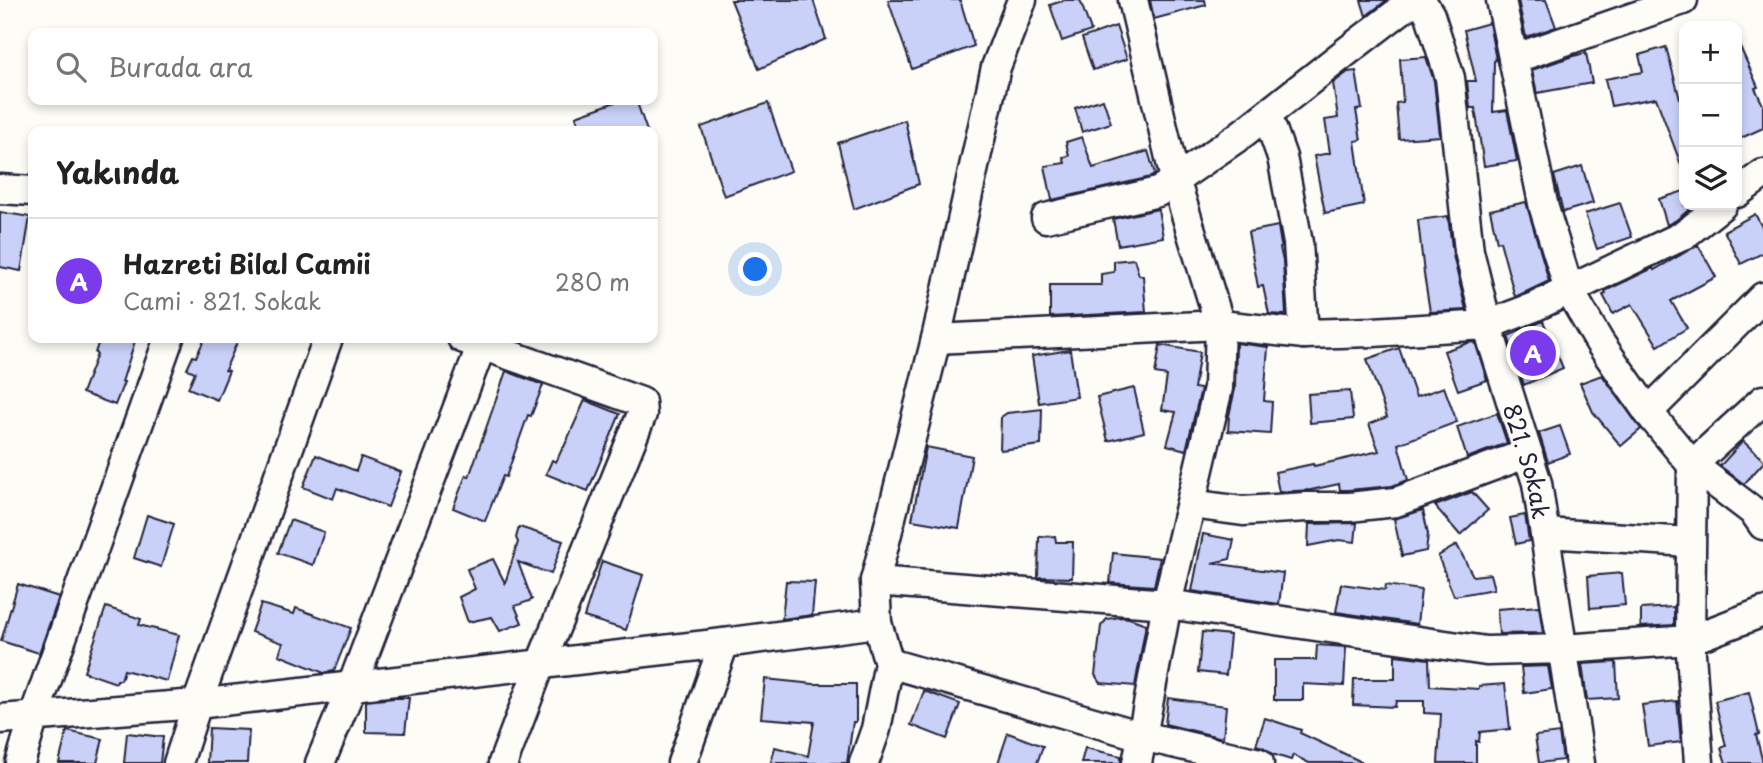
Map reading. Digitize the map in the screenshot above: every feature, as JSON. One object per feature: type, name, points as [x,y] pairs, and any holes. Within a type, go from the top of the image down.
[{"type":"street","points":[[864,763],[876,729],[888,663],[877,623],[875,581],[936,339],[996,66],[1021,0]]},
{"type":"street","points":[[1133,0],[1175,179],[1220,325],[1218,388],[1167,604],[1137,763]]},
{"type":"street","points":[[1046,218],[1158,192],[1268,115],[1414,0]]},
{"type":"street","name":"821. Sokak","points":[[1420,0],[1430,15],[1450,78],[1469,251],[1487,325],[1537,483],[1580,763]]},
{"type":"street","points":[[1501,0],[1544,208],[1569,290],[1600,343],[1648,412],[1692,465],[1754,512],[1763,525]]},
{"type":"street","points":[[1513,59],[1683,0]]},
{"type":"street","points":[[1268,115],[1282,157],[1298,243],[1304,334]]},
{"type":"street","points":[[1742,189],[1763,174]]},
{"type":"street","points":[[0,188],[28,191]]},
{"type":"street","points":[[936,339],[1220,325],[1304,334],[1487,325],[1534,307],[1684,235],[1716,210]]},
{"type":"street","points":[[1648,412],[1763,297]]},
{"type":"street","points":[[20,763],[34,716],[167,343]]},
{"type":"street","points":[[178,763],[326,343]]},
{"type":"street","points":[[320,763],[352,686],[471,343]]},
{"type":"street","points":[[478,343],[641,402],[642,414],[503,763]]},
{"type":"street","points":[[1699,763],[1690,640],[1692,465],[1763,400]]},
{"type":"street","points":[[1191,504],[1243,511],[1349,507],[1396,502],[1528,453]]},
{"type":"street","points":[[1545,533],[1690,542]]},
{"type":"street","points":[[875,581],[1167,604],[1486,651],[1564,649],[1690,640],[1763,612]]},
{"type":"street","points":[[0,719],[197,704],[877,623]]},
{"type":"street","points":[[682,763],[724,643]]},
{"type":"street","points":[[888,663],[1142,736],[1259,763]]},
{"type":"building","points":[[731,0],[813,0],[826,39],[759,69]]},
{"type":"building","points":[[888,0],[960,0],[974,46],[912,69]]},
{"type":"building","points":[[1065,0],[1080,0],[1091,31],[1062,41],[1050,5]]},
{"type":"building","points":[[1150,0],[1205,0],[1206,5],[1154,19]]},
{"type":"building","points":[[1361,0],[1387,0],[1366,16]]},
{"type":"building","points":[[1518,0],[1546,0],[1556,27],[1526,37]]},
{"type":"building","points":[[1489,23],[1496,60],[1493,112],[1507,110],[1517,161],[1484,166],[1475,108],[1470,108],[1467,81],[1476,81],[1464,30]]},
{"type":"building","points":[[1116,26],[1127,59],[1093,70],[1082,38]]},
{"type":"building","points":[[1666,47],[1679,96],[1679,159],[1656,98],[1611,106],[1605,79],[1643,72],[1639,55]]},
{"type":"building","points":[[1742,51],[1763,105],[1763,128],[1742,138]]},
{"type":"building","points":[[1586,53],[1592,83],[1537,93],[1532,70]]},
{"type":"building","points":[[1426,57],[1434,81],[1440,136],[1399,139],[1396,103],[1403,102],[1400,59]]},
{"type":"building","points":[[1356,71],[1362,109],[1356,110],[1361,140],[1355,141],[1364,205],[1325,213],[1314,156],[1330,153],[1325,120],[1338,118],[1333,83],[1348,72]]},
{"type":"building","points":[[1103,99],[1111,123],[1082,132],[1075,108]]},
{"type":"building","points":[[768,103],[791,171],[724,196],[701,127]]},
{"type":"building","points":[[607,105],[638,105],[645,126],[579,126],[576,116]]},
{"type":"building","points":[[905,120],[919,184],[854,209],[838,143]]},
{"type":"building","points":[[1082,137],[1093,168],[1148,151],[1155,174],[1052,200],[1045,166],[1065,163],[1063,157],[1069,156],[1066,142]]},
{"type":"building","points":[[1582,166],[1593,203],[1563,212],[1554,175]]},
{"type":"building","points":[[1679,193],[1679,210],[1689,210],[1667,225],[1659,199]]},
{"type":"building","points":[[1526,202],[1549,281],[1515,297],[1500,241],[1497,242],[1490,210]]},
{"type":"building","points":[[1620,203],[1632,237],[1597,249],[1585,214]]},
{"type":"building","points":[[1158,209],[1163,237],[1118,245],[1113,219]]},
{"type":"building","points":[[0,212],[28,217],[21,271],[0,267]]},
{"type":"building","points":[[1755,214],[1763,229],[1763,253],[1741,264],[1724,231]]},
{"type":"building","points":[[1448,216],[1453,255],[1466,310],[1430,312],[1418,220]]},
{"type":"building","points":[[1278,226],[1282,247],[1286,315],[1269,314],[1263,286],[1258,287],[1248,232]]},
{"type":"building","points":[[1698,245],[1716,277],[1671,301],[1687,328],[1658,346],[1632,304],[1613,314],[1603,295],[1606,294],[1605,291],[1653,268],[1654,270]]},
{"type":"building","points":[[1134,259],[1139,275],[1143,276],[1146,312],[1050,317],[1050,285],[1101,285],[1101,274],[1114,272],[1114,261]]},
{"type":"building","points":[[1543,321],[1563,368],[1524,385],[1508,336]]},
{"type":"building","points":[[1475,342],[1487,380],[1458,390],[1444,351]]},
{"type":"building","points":[[98,343],[134,343],[115,405],[82,393],[97,354],[95,353]]},
{"type":"building","points":[[203,343],[237,343],[225,370],[229,371],[217,400],[188,388],[195,372],[187,369],[193,356],[196,357]]},
{"type":"building","points":[[1236,343],[1268,347],[1264,401],[1272,402],[1270,434],[1228,431],[1235,389]]},
{"type":"building","points":[[1160,345],[1200,352],[1194,388],[1201,389],[1186,450],[1167,445],[1176,412],[1162,410],[1167,376],[1155,374]]},
{"type":"building","points":[[1399,348],[1416,397],[1444,387],[1457,422],[1398,444],[1408,480],[1392,486],[1340,490],[1339,484],[1311,490],[1279,492],[1275,472],[1379,451],[1369,424],[1387,417],[1367,359]]},
{"type":"building","points":[[1070,350],[1077,397],[1039,403],[1032,356]]},
{"type":"building","points":[[506,371],[543,385],[485,521],[453,508],[466,475],[469,477]]},
{"type":"building","points":[[1602,375],[1641,429],[1621,446],[1593,412],[1580,383]]},
{"type":"building","points":[[1134,388],[1144,432],[1108,441],[1097,397]]},
{"type":"building","points":[[1350,391],[1353,419],[1310,423],[1308,394]]},
{"type":"building","points":[[585,400],[620,414],[588,491],[546,474],[552,460],[556,462],[564,447]]},
{"type":"building","points":[[1042,409],[1041,445],[1000,450],[1001,417],[1007,413]]},
{"type":"building","points":[[1497,413],[1507,443],[1467,458],[1457,427]]},
{"type":"building","points":[[1560,426],[1570,454],[1548,462],[1539,433]]},
{"type":"building","points":[[1743,441],[1763,460],[1744,484],[1720,466]]},
{"type":"building","points":[[926,447],[972,456],[959,528],[912,520]]},
{"type":"building","points":[[316,455],[356,471],[361,457],[401,472],[388,507],[337,488],[333,499],[303,487]]},
{"type":"building","points":[[1472,492],[1488,510],[1460,535],[1435,506]]},
{"type":"building","points":[[1423,510],[1428,534],[1426,551],[1402,556],[1394,519]]},
{"type":"building","points":[[147,515],[174,524],[161,567],[134,558]]},
{"type":"building","points":[[1525,515],[1529,541],[1516,544],[1510,518]]},
{"type":"building","points":[[290,520],[324,532],[313,565],[278,553]]},
{"type":"building","points":[[1357,523],[1355,542],[1339,540],[1308,546],[1309,524]]},
{"type":"building","points":[[519,527],[563,541],[551,574],[518,562],[532,600],[515,606],[522,623],[500,631],[492,617],[468,622],[459,597],[475,589],[467,569],[493,559],[505,583],[518,542],[516,538]]},
{"type":"building","points":[[1203,534],[1234,540],[1230,559],[1212,563],[1283,573],[1279,604],[1192,591]]},
{"type":"building","points":[[1055,536],[1056,542],[1073,542],[1072,578],[1038,577],[1039,537]]},
{"type":"building","points":[[1457,545],[1473,576],[1490,574],[1494,589],[1454,596],[1438,556]]},
{"type":"building","points":[[1113,553],[1160,558],[1154,586],[1110,583]]},
{"type":"building","points":[[602,561],[643,575],[626,630],[584,617]]},
{"type":"building","points":[[1622,573],[1625,605],[1590,608],[1588,576]]},
{"type":"building","points":[[786,581],[815,582],[812,615],[782,619]]},
{"type":"building","points":[[18,584],[59,597],[39,653],[1,641]]},
{"type":"building","points":[[1341,584],[1385,590],[1386,585],[1421,590],[1417,624],[1336,612]]},
{"type":"building","points":[[261,604],[294,614],[296,608],[351,628],[334,671],[324,673],[279,655],[283,643],[251,632]]},
{"type":"building","points":[[1539,606],[1543,633],[1499,634],[1497,609]]},
{"type":"building","points":[[106,607],[141,619],[139,625],[179,635],[167,681],[124,670],[121,680],[116,683],[84,672]]},
{"type":"building","points":[[1674,607],[1674,625],[1641,627],[1641,609]]},
{"type":"building","points":[[1120,617],[1146,624],[1135,686],[1101,683],[1095,675],[1101,626],[1107,619]]},
{"type":"building","points":[[1202,632],[1230,635],[1226,675],[1198,672]]},
{"type":"building","points":[[1317,645],[1346,647],[1344,686],[1303,684],[1303,700],[1274,700],[1274,660],[1316,660]]},
{"type":"building","points":[[1395,655],[1429,659],[1430,686],[1479,689],[1479,686],[1505,684],[1510,729],[1480,732],[1479,742],[1476,741],[1476,763],[1438,763],[1441,714],[1424,713],[1424,701],[1396,701],[1395,707],[1353,705],[1354,679],[1395,679]]},
{"type":"building","points":[[1616,662],[1618,698],[1587,700],[1582,664]]},
{"type":"building","points":[[1548,666],[1552,689],[1524,693],[1521,667]]},
{"type":"building","points":[[765,679],[814,684],[856,684],[856,722],[853,722],[847,763],[771,763],[775,747],[808,756],[814,722],[761,718]]},
{"type":"building","points":[[924,691],[960,704],[947,739],[911,725]]},
{"type":"building","points":[[1749,692],[1763,763],[1726,763],[1721,748],[1726,746],[1715,701]]},
{"type":"building","points":[[409,698],[405,733],[366,732],[366,701]]},
{"type":"building","points":[[1168,698],[1226,706],[1223,738],[1165,724]]},
{"type":"building","points":[[1677,701],[1681,742],[1648,746],[1642,705]]},
{"type":"building","points":[[1265,718],[1301,730],[1300,733],[1364,763],[1309,763],[1293,755],[1291,760],[1272,754],[1256,745]]},
{"type":"building","points":[[209,728],[249,730],[247,763],[207,763]]},
{"type":"building","points":[[67,731],[103,739],[97,763],[59,763]]},
{"type":"building","points":[[127,733],[163,737],[160,763],[124,763]]},
{"type":"building","points":[[1008,733],[1043,746],[1037,763],[998,763]]},
{"type":"building","points":[[1559,733],[1563,760],[1539,763],[1535,736]]},
{"type":"building","points":[[1085,748],[1121,756],[1121,763],[1081,763]]},
{"type":"place","name":"Hazreti Bilal Camii","points":[[1533,353]]}]
